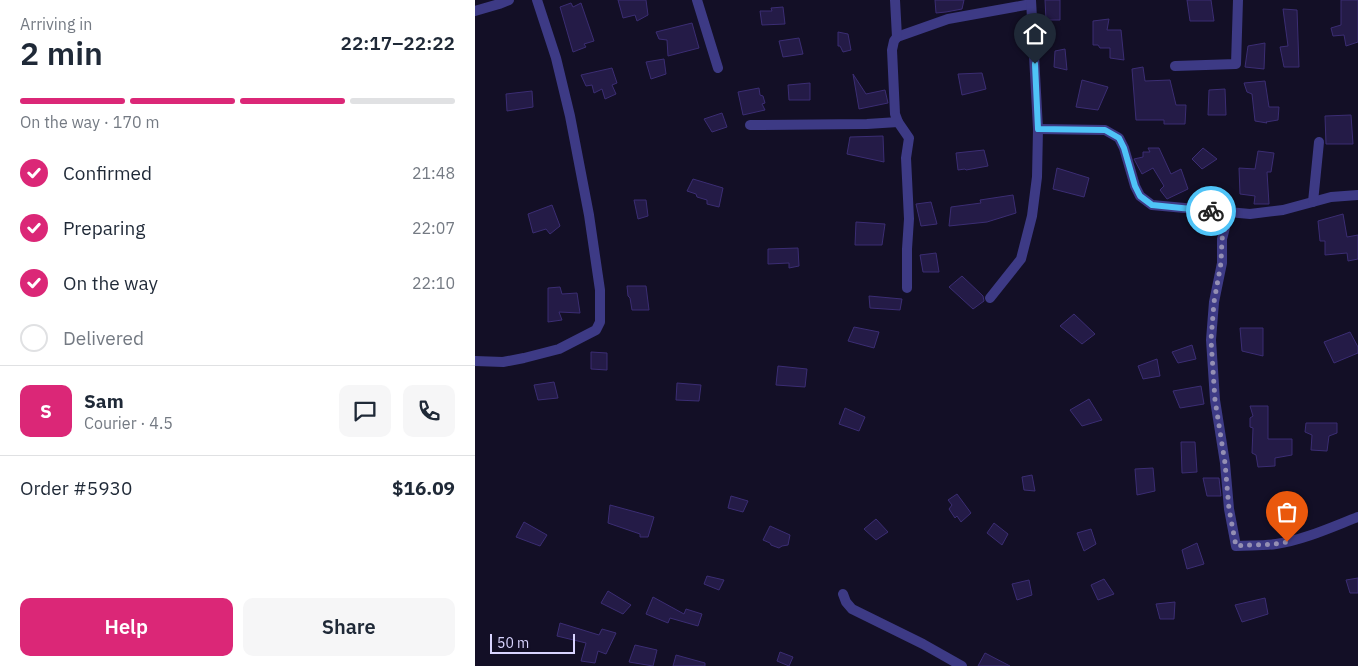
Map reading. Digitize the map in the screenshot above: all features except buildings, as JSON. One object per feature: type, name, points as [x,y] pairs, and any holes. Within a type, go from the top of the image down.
[{"type":"street","points":[[475,11],[509,0]]},
{"type":"street","points":[[475,361],[503,362],[559,349],[596,330],[600,322],[600,290],[589,214],[570,116],[556,58],[537,0]]},
{"type":"street","points":[[697,0],[717,68]]},
{"type":"street","points":[[895,0],[897,36],[892,50],[895,114],[909,138],[906,158],[909,219],[907,288]]},
{"type":"street","points":[[1175,66],[1237,64],[1238,0]]},
{"type":"street","points":[[897,36],[948,19],[1031,2],[1038,129],[1037,177],[1032,216],[1021,259],[990,298]]},
{"type":"street","points":[[750,125],[898,122]]},
{"type":"street","points":[[1038,129],[1105,130],[1119,138],[1124,148],[1135,186],[1140,196],[1152,205],[1249,214],[1283,210],[1331,197],[1358,196]]},
{"type":"street","points":[[1313,202],[1319,142]]},
{"type":"street","points":[[1229,212],[1222,239],[1221,263],[1214,302],[1211,340],[1215,400],[1225,463],[1229,509],[1236,546],[1277,544],[1306,536],[1358,517]]},
{"type":"street","points":[[843,594],[848,606],[852,609],[923,644],[962,666]]},
{"type":"way so far","points":[[1211,211],[1229,212],[1222,239],[1221,263],[1214,302],[1211,340],[1215,400],[1234,540],[1236,546],[1287,542]]},
{"type":"route","points":[[1035,64],[1038,129],[1105,130],[1114,134],[1119,138],[1124,148],[1135,186],[1140,196],[1152,205],[1211,211]]}]
